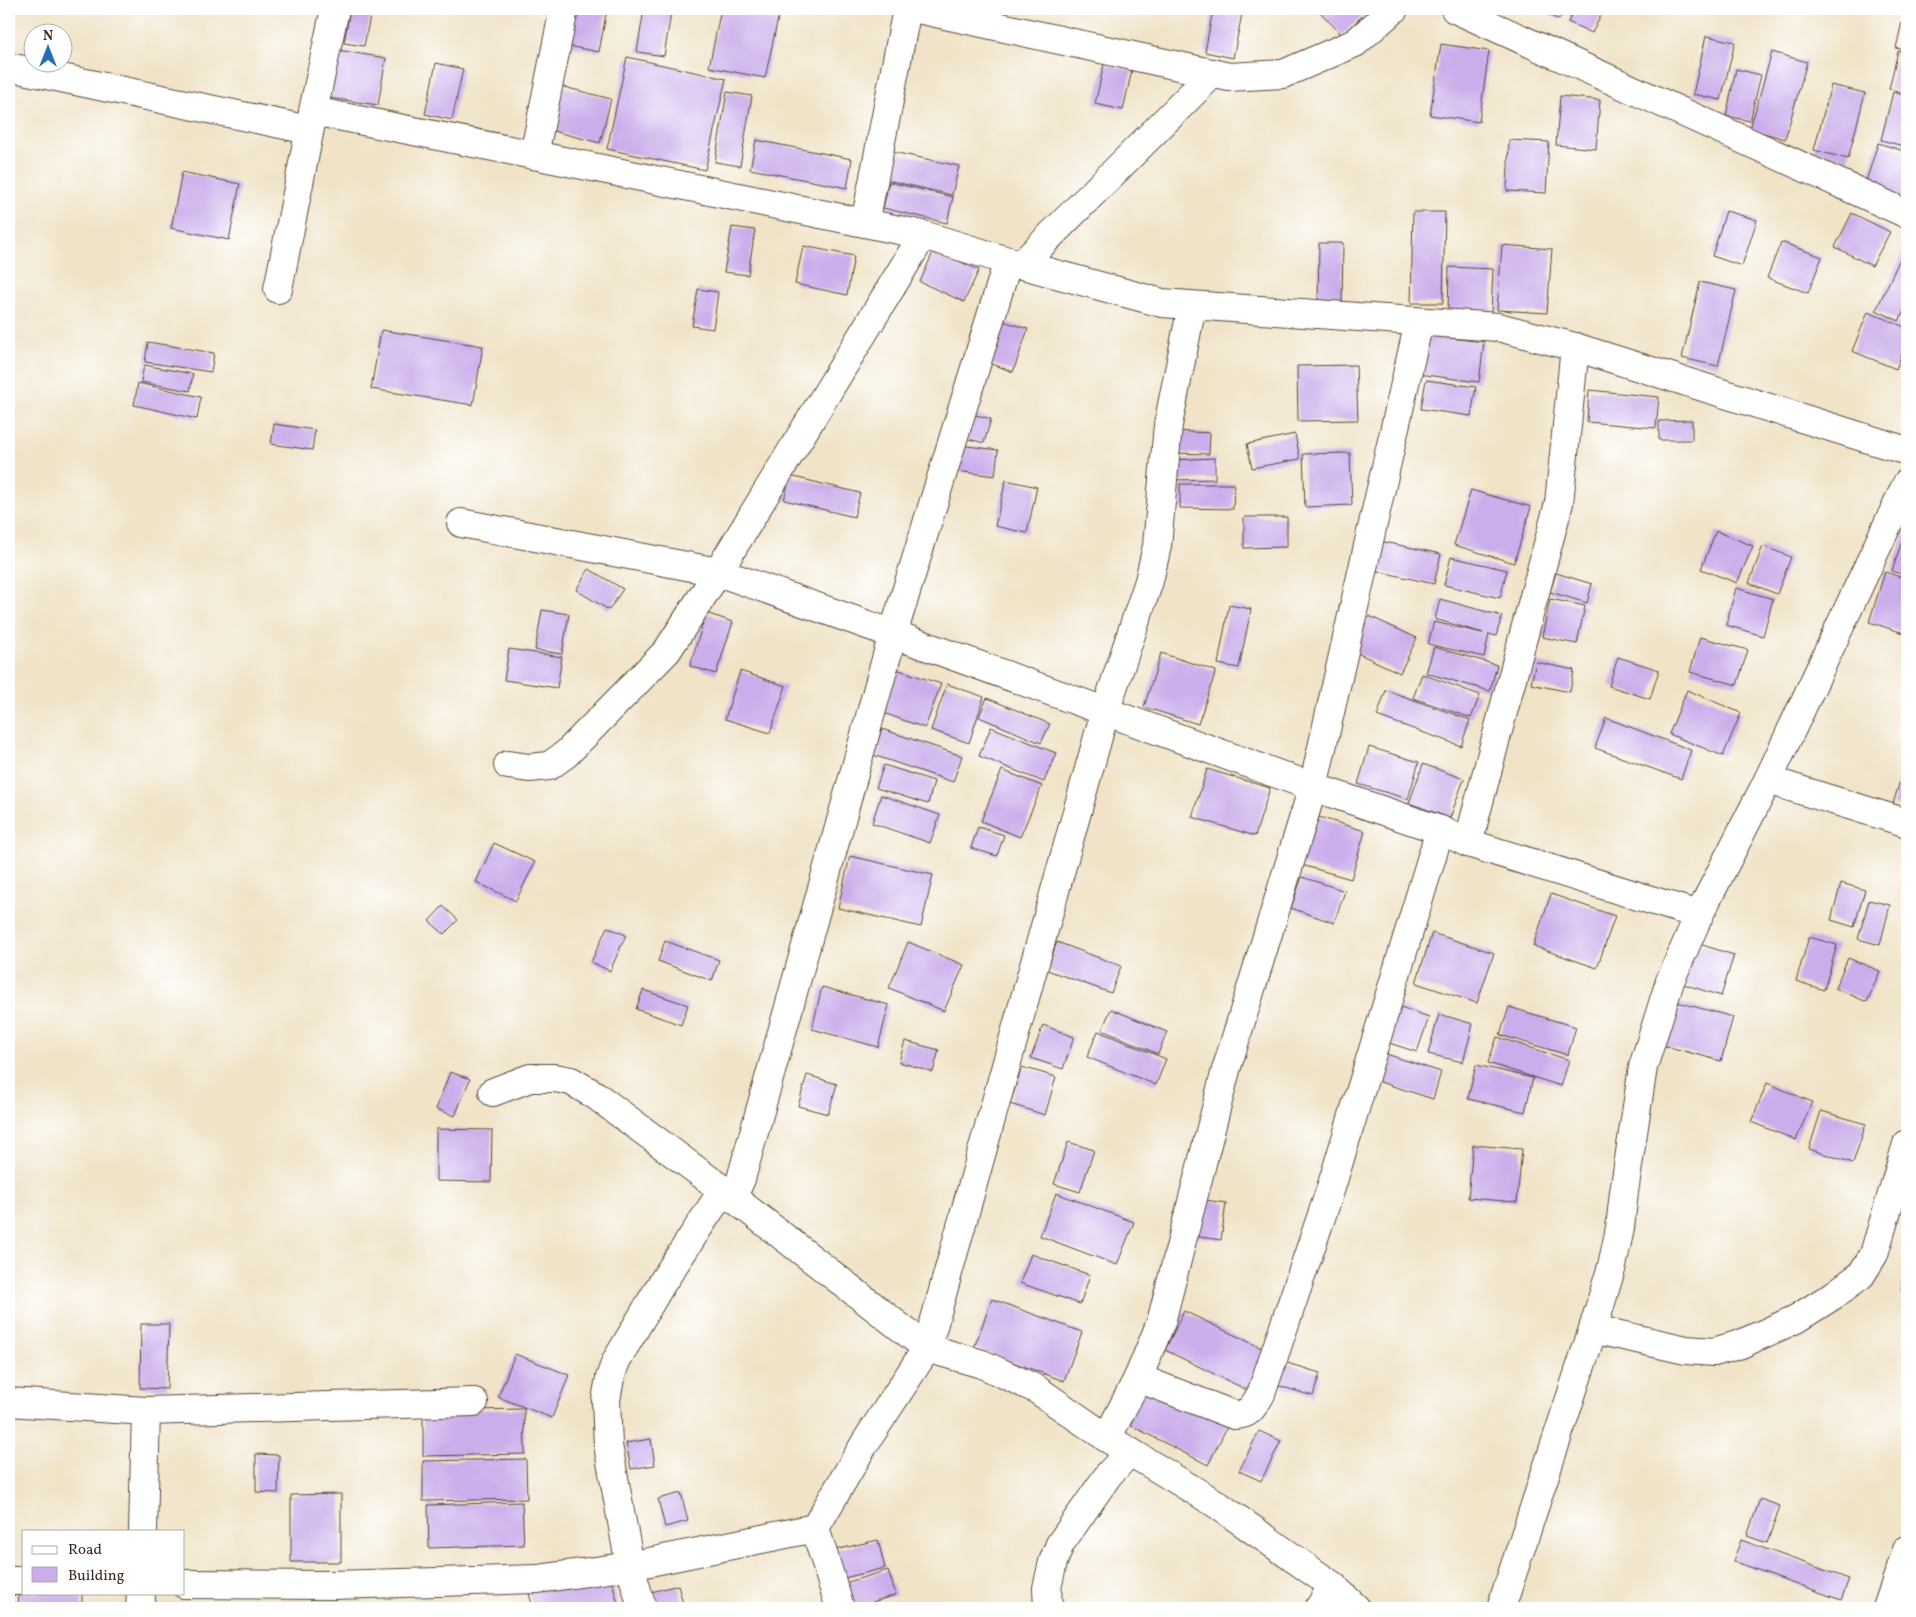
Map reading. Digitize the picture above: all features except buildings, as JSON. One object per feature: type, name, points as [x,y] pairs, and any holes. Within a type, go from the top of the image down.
[{"type":"street","points":[[278,289],[335,9]]},
{"type":"street","points":[[534,155],[564,9]]},
{"type":"street","points":[[865,223],[907,9]]},
{"type":"street","points":[[918,9],[1229,77],[1283,74],[1355,43],[1394,9]]},
{"type":"street","points":[[1455,9],[1907,214]]},
{"type":"street","points":[[9,67],[311,121],[534,155],[923,235],[1015,263],[1162,303],[1498,328],[1575,348],[1907,451]]},
{"type":"street","points":[[642,1608],[630,1566],[608,1445],[606,1400],[610,1378],[616,1361],[662,1283],[727,1194],[741,1180],[893,634],[1015,263],[1213,74]]},
{"type":"street","points":[[508,765],[529,768],[549,766],[566,754],[666,651],[718,572],[923,235]]},
{"type":"street","points":[[185,1584],[332,1585],[538,1579],[630,1566],[814,1528],[865,1443],[927,1348],[1106,712],[1138,618],[1157,546],[1168,425],[1192,306]]},
{"type":"street","points":[[1107,1438],[1138,1378],[1161,1322],[1226,1070],[1312,787],[1420,322]]},
{"type":"street","points":[[1468,842],[1559,503],[1575,348]]},
{"type":"street","points":[[1501,1608],[1612,1266],[1620,1228],[1643,1067],[1670,981],[1699,916],[1768,780],[1907,483]]},
{"type":"street","points":[[461,523],[718,572],[1312,787],[1440,830],[1468,842],[1699,916]]},
{"type":"street","points":[[1768,780],[1907,823]]},
{"type":"street","points":[[1138,1378],[1234,1415],[1243,1415],[1251,1409],[1261,1394],[1330,1191],[1440,830]]},
{"type":"street","points":[[493,1092],[530,1078],[554,1078],[571,1081],[595,1095],[927,1348],[982,1364],[1036,1389],[1107,1438],[1215,1504],[1326,1597],[1356,1608]]},
{"type":"street","points":[[1593,1329],[1686,1350],[1714,1352],[1741,1344],[1796,1319],[1861,1275],[1874,1254],[1907,1144]]},
{"type":"street","points":[[9,1402],[146,1410],[474,1402]]},
{"type":"street","points":[[143,1530],[146,1410]]},
{"type":"street","points":[[1048,1608],[1047,1588],[1052,1562],[1060,1544],[1109,1474],[1130,1452]]},
{"type":"street","points":[[814,1528],[840,1608]]},
{"type":"street","points":[[1887,1608],[1907,1550]]},
{"type":"street","points":[[9,1581],[22,1581]]},
{"type":"street","points":[[140,1608],[141,1594]]}]
